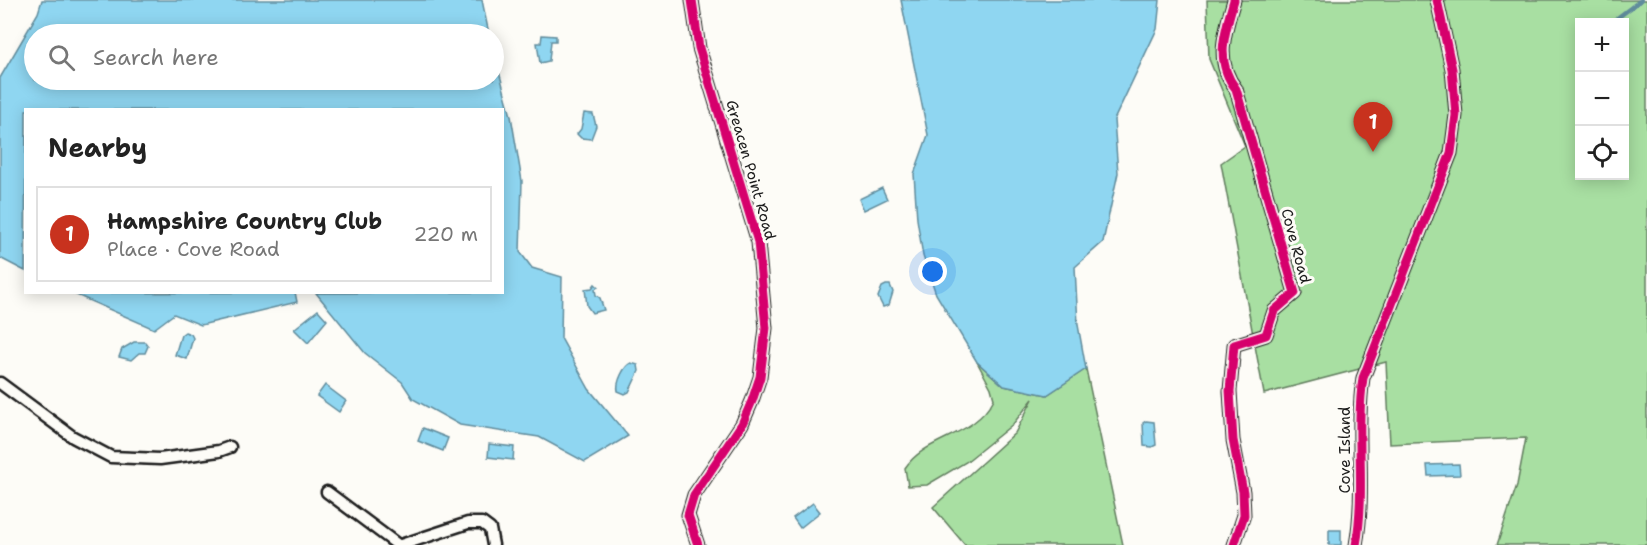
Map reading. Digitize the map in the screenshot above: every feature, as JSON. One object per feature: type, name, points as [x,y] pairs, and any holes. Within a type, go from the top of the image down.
[{"type":"street","name":"Greacen Point Road","points":[[692,0],[699,48],[759,242],[766,328],[760,377],[752,401],[742,423],[694,495],[688,515],[698,545]]},
{"type":"street","name":"Cove Road","points":[[1234,0],[1223,47],[1223,63],[1227,78],[1236,89],[1295,293],[1274,311],[1266,335],[1234,345],[1230,391],[1233,441],[1243,492],[1244,515],[1234,545]]},
{"type":"street","name":"Cove Island","points":[[1356,545],[1361,489],[1360,401],[1363,378],[1372,357],[1375,342],[1415,250],[1451,153],[1456,115],[1452,69],[1437,0]]},
{"type":"street","points":[[0,383],[73,436],[111,457],[160,459],[219,451],[230,447]]},
{"type":"street","points":[[327,492],[399,545],[468,523],[482,523],[490,529],[493,545]]},
{"type":"green space","points":[[1207,0],[1647,0],[1647,545],[1497,545],[1517,485],[1526,438],[1390,444],[1386,362],[1264,394],[1221,163],[1245,146],[1209,59]]},
{"type":"green space","points":[[977,362],[1004,386],[1047,395],[1086,369],[1123,545],[965,545],[933,507],[1015,433],[1033,399],[1013,424],[966,462],[927,485],[908,486],[905,468],[914,457],[975,422],[994,399],[991,388]]},
{"type":"water","points":[[42,0],[482,0],[487,24],[32,24]]},
{"type":"water","points":[[901,0],[1160,0],[1157,29],[1114,120],[1118,173],[1103,242],[1075,267],[1078,325],[1086,369],[1047,395],[1004,386],[977,362],[936,294],[923,256],[917,219],[914,174],[928,135]]},
{"type":"water","points":[[542,35],[556,36],[556,41],[551,41],[549,61],[540,63],[537,43],[541,43]]},
{"type":"water","points":[[24,37],[24,90],[504,90],[511,116],[522,181],[520,252],[532,268],[562,277],[561,338],[589,389],[628,436],[585,462],[539,437],[460,425],[413,399],[402,382],[365,353],[317,294],[504,294],[504,108],[24,108],[24,270],[0,258],[0,78]]},
{"type":"water","points":[[584,113],[593,114],[596,126],[591,139],[581,138],[577,134],[581,129]]},
{"type":"water","points":[[882,188],[887,199],[864,210],[859,199]]},
{"type":"water","points":[[595,284],[598,287],[595,289],[596,295],[600,298],[604,310],[592,313],[587,306],[585,289],[592,288]]},
{"type":"water","points":[[890,285],[893,292],[889,305],[883,307],[878,297],[882,287]]},
{"type":"water","points":[[74,294],[295,294],[297,302],[201,325],[174,314],[154,329]]},
{"type":"water","points":[[318,310],[327,320],[308,343],[294,329]]},
{"type":"water","points":[[185,332],[191,334],[193,338],[187,359],[175,355],[181,335]]},
{"type":"water","points":[[134,342],[145,342],[148,346],[145,353],[139,353],[131,360],[119,357],[122,349]]},
{"type":"water","points":[[631,363],[638,365],[639,371],[629,392],[625,394],[618,391],[618,383],[623,371]]},
{"type":"water","points":[[325,385],[346,401],[339,412],[317,396]]},
{"type":"water","points":[[1154,422],[1156,445],[1152,447],[1144,446],[1143,423]]},
{"type":"water","points":[[423,428],[448,438],[443,451],[418,441]]},
{"type":"water","points":[[489,444],[514,447],[513,460],[488,457]]},
{"type":"water","points":[[1459,464],[1460,475],[1428,476],[1427,465]]},
{"type":"water","points":[[813,503],[820,512],[800,528],[793,518]]},
{"type":"water","points":[[1329,530],[1341,530],[1341,545],[1329,545]]},
{"type":"waterway","points":[[1617,18],[1641,0]]},
{"type":"cycle path","points":[[692,0],[699,48],[758,242],[766,328],[760,377],[752,401],[742,424],[694,495],[688,515],[698,545]]},
{"type":"cycle path","points":[[1234,0],[1223,46],[1225,68],[1236,89],[1295,293],[1274,311],[1266,335],[1234,345],[1230,391],[1233,440],[1243,492],[1244,515],[1234,545]]},
{"type":"cycle path","points":[[1356,545],[1360,503],[1360,420],[1363,378],[1451,153],[1456,115],[1452,69],[1437,0]]},
{"type":"place","name":"Hampshire Country Club","points":[[1373,152]]}]
